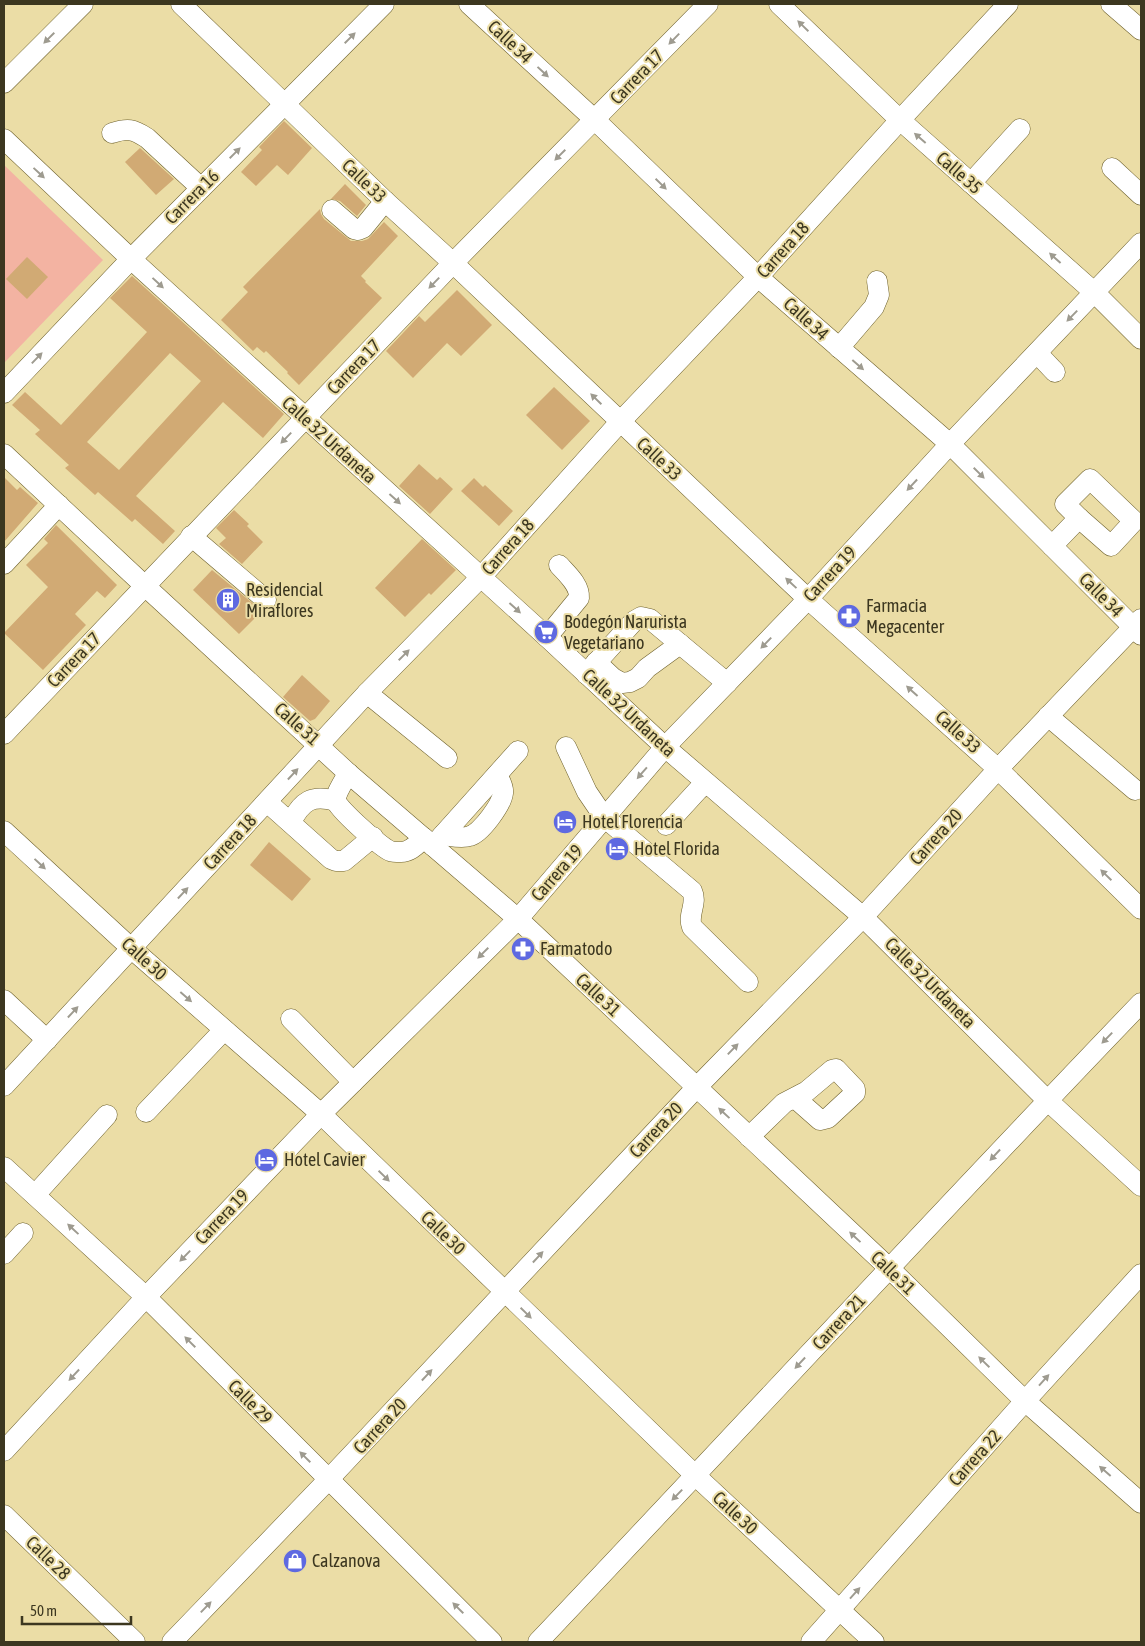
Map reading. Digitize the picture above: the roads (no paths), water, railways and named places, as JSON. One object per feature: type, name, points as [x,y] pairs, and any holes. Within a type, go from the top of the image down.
[{"type":"street","points":[[4,82],[83,4]]},
{"type":"street","name":"Calle 33","points":[[181,4],[385,201],[808,599],[998,769],[1141,909]]},
{"type":"street","name":"Carrera 16","points":[[4,393],[131,259],[384,4]]},
{"type":"street","name":"Calle 34","points":[[468,4],[595,120],[758,277],[950,444],[1052,546],[1139,627]]},
{"type":"street","name":"Carrera 17","points":[[4,734],[453,263],[708,4]]},
{"type":"street","name":"Calle 35","points":[[779,4],[900,120],[1095,293],[1141,339]]},
{"type":"street","name":"Carrera 18","points":[[4,1086],[367,693],[481,577],[620,422],[758,277],[1008,4]]},
{"type":"street","points":[[1111,4],[1140,27]]},
{"type":"street","points":[[112,133],[127,129],[138,132],[201,188]]},
{"type":"street","points":[[970,183],[1020,129]]},
{"type":"street","name":"Calle 32 Urdaneta","points":[[4,139],[131,259],[547,637],[591,668],[665,747],[863,917],[1047,1100],[1141,1186]]},
{"type":"street","points":[[1112,168],[1141,195]]},
{"type":"street","points":[[332,210],[354,229],[358,230],[362,228],[385,201]]},
{"type":"street","name":"Carrera 19","points":[[4,1450],[146,1297],[321,1114],[518,919],[665,747],[808,599],[950,444],[1095,293],[1141,242]]},
{"type":"street","points":[[839,348],[874,307],[879,295],[877,281]]},
{"type":"street","points":[[1037,353],[1054,372]]},
{"type":"street","name":"Calle 31","points":[[4,454],[348,773],[433,840],[889,1268],[1025,1401],[1141,1503]]},
{"type":"street","points":[[4,564],[59,505]]},
{"type":"street","points":[[1052,546],[1078,518]]},
{"type":"street","points":[[191,536],[266,600]]},
{"type":"street","points":[[547,637],[579,598],[580,591],[558,565]]},
{"type":"street","points":[[680,644],[647,668],[638,678],[630,682],[622,683],[591,668],[634,621],[641,617],[650,619],[727,683]]},
{"type":"street","name":"Carrera 20","points":[[172,1642],[328,1480],[696,1088],[863,917],[1048,716],[1139,627]]},
{"type":"street","points":[[367,693],[447,758]]},
{"type":"street","points":[[1048,716],[1135,790]]},
{"type":"street","points":[[566,747],[587,792],[604,817],[692,891],[695,902],[690,917],[692,927],[748,982]]},
{"type":"street","points":[[348,773],[337,795],[336,801],[341,810],[391,851],[404,852],[433,840],[471,836],[485,824],[503,795],[503,788],[497,775],[518,751]]},
{"type":"street","points":[[666,825],[706,783]]},
{"type":"street","points":[[291,822],[297,810],[307,802],[326,798],[336,801]]},
{"type":"street","points":[[267,802],[336,862],[344,861],[372,837]]},
{"type":"street","name":"Calle 30","points":[[4,831],[132,949],[321,1114],[504,1293],[874,1642]]},
{"type":"street","points":[[4,1000],[47,1040]]},
{"type":"street","name":"Carrera 21","points":[[538,1642],[696,1476],[1047,1100],[1141,1003]]},
{"type":"street","points":[[291,1020],[353,1082]]},
{"type":"street","points":[[146,1112],[224,1030]]},
{"type":"street","points":[[750,1138],[784,1103],[795,1098]]},
{"type":"street","points":[[35,1194],[107,1115]]},
{"type":"street","name":"Calle 29","points":[[4,1167],[146,1297],[492,1642]]},
{"type":"street","points":[[4,1254],[23,1233]]},
{"type":"street","name":"Carrera 22","points":[[811,1642],[1025,1401],[1141,1274]]},
{"type":"street","name":"Calle 28","points":[[4,1515],[135,1642]]},
{"type":"place","name":"Residencial Miraflores","points":[[228,600]]},
{"type":"place","name":"Farmacia Megacenter","points":[[849,616]]},
{"type":"place","name":"Bodegón Narurista Vegetariano","points":[[546,632]]},
{"type":"place","name":"Hotel Florencia","points":[[565,822]]},
{"type":"place","name":"Hotel Florida","points":[[617,849]]},
{"type":"place","name":"Farmatodo","points":[[523,949]]},
{"type":"place","name":"Hotel Cavier","points":[[266,1160]]},
{"type":"place","name":"Calzanova","points":[[295,1561]]}]
